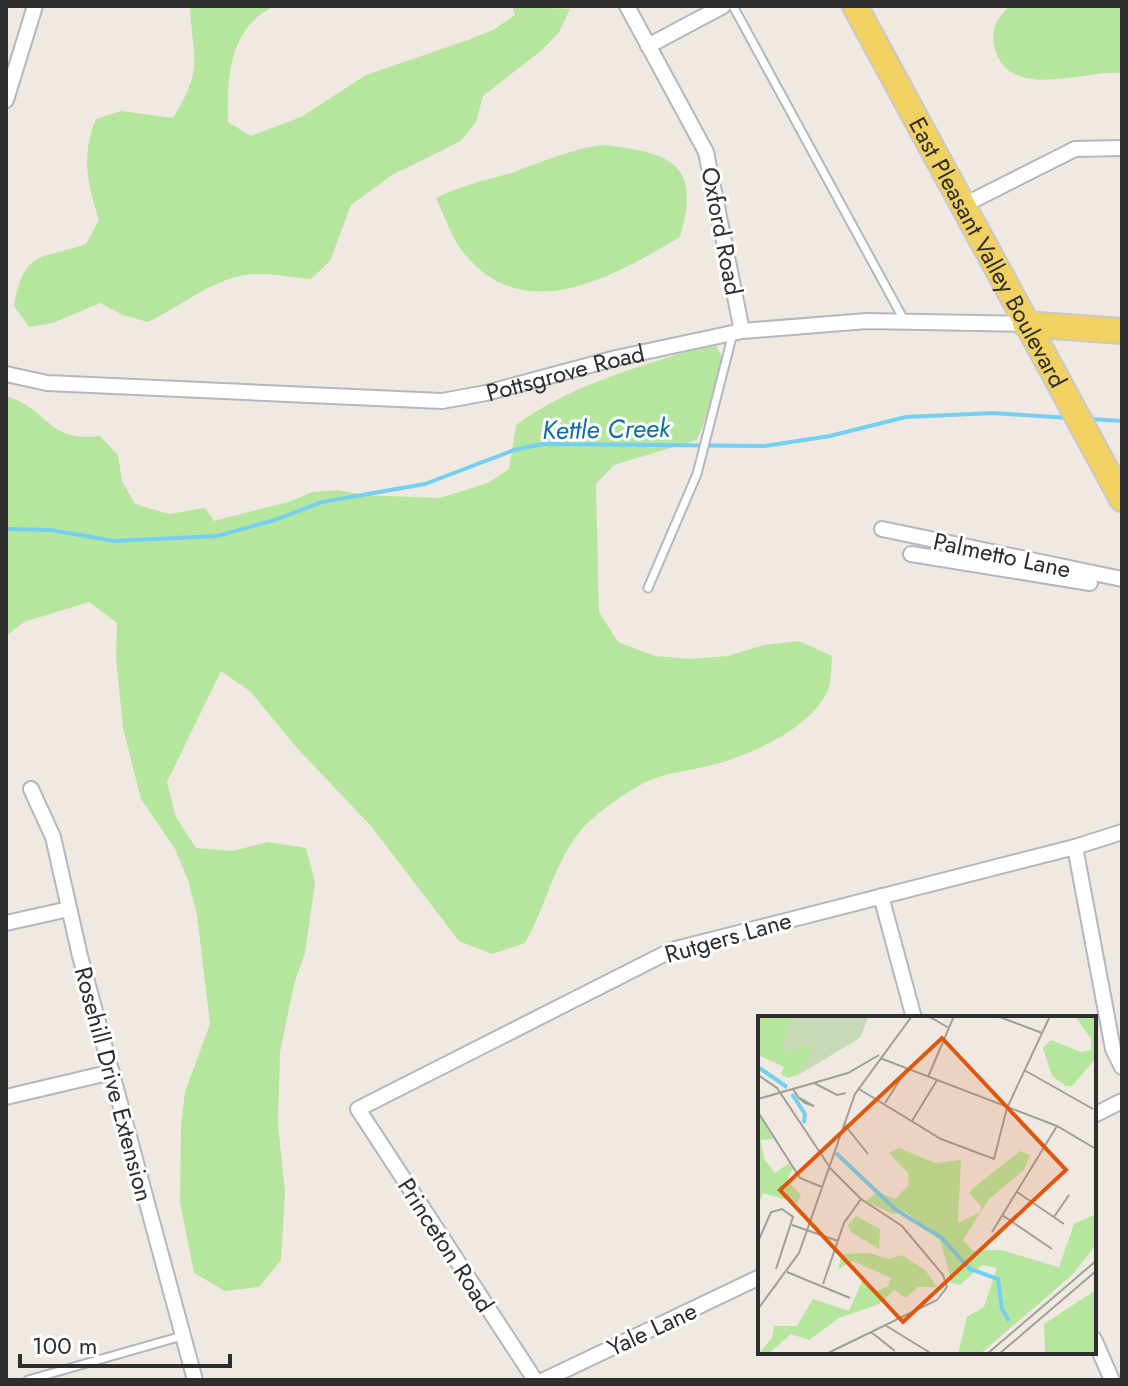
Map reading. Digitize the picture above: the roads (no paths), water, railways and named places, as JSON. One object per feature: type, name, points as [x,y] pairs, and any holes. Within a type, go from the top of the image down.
[{"type":"main road","name":"East Pleasant Valley Boulevard","points":[[855,6],[1122,499]]},
{"type":"main road","name":"Pottsgrove Road","points":[[1025,324],[1122,331]]},
{"type":"street","points":[[6,100],[35,6]]},
{"type":"street","name":"Oxford Road","points":[[627,6],[706,152],[737,332]]},
{"type":"street","points":[[648,46],[723,6]]},
{"type":"street","points":[[962,206],[1075,149],[1122,148]]},
{"type":"street","name":"Pottsgrove Road","points":[[6,374],[47,383],[442,401],[737,332],[838,321],[1025,324]]},
{"type":"street","name":"Palmetto Lane","points":[[882,529],[1122,579]]},
{"type":"street","points":[[911,554],[1097,584],[1122,579]]},
{"type":"street","name":"Rosehill Drive Extension","points":[[31,789],[53,837],[69,909],[195,1380]]},
{"type":"street","name":"Rutgers Lane","points":[[358,1109],[672,950],[1075,847],[1122,832]]},
{"type":"street","points":[[1075,847],[1113,1049],[1122,1067]]},
{"type":"street","points":[[881,896],[913,1016]]},
{"type":"street","points":[[6,923],[69,909]]},
{"type":"street","points":[[6,1097],[112,1072]]},
{"type":"street","points":[[1096,1114],[1122,1101]]},
{"type":"street","name":"Princeton Road","points":[[358,1109],[535,1380]]},
{"type":"street","name":"Yale Lane","points":[[544,1380],[758,1278]]},
{"type":"street","points":[[1096,1344],[1112,1380]]},
{"type":"lane","points":[[733,6],[904,321]]},
{"type":"lane","name":"Oxford Road","points":[[648,588],[701,457],[737,332]]},
{"type":"lane","points":[[28,1380],[182,1336]]},
{"type":"waterway","name":"Kettle Creek","points":[[6,529],[51,530],[114,541],[217,536],[275,520],[322,502],[425,484],[514,450],[543,444],[765,446],[830,436],[906,417],[993,413],[1069,418]]},
{"type":"waterway","name":"Kettle Creek","points":[[1090,419],[1122,421]]}]
